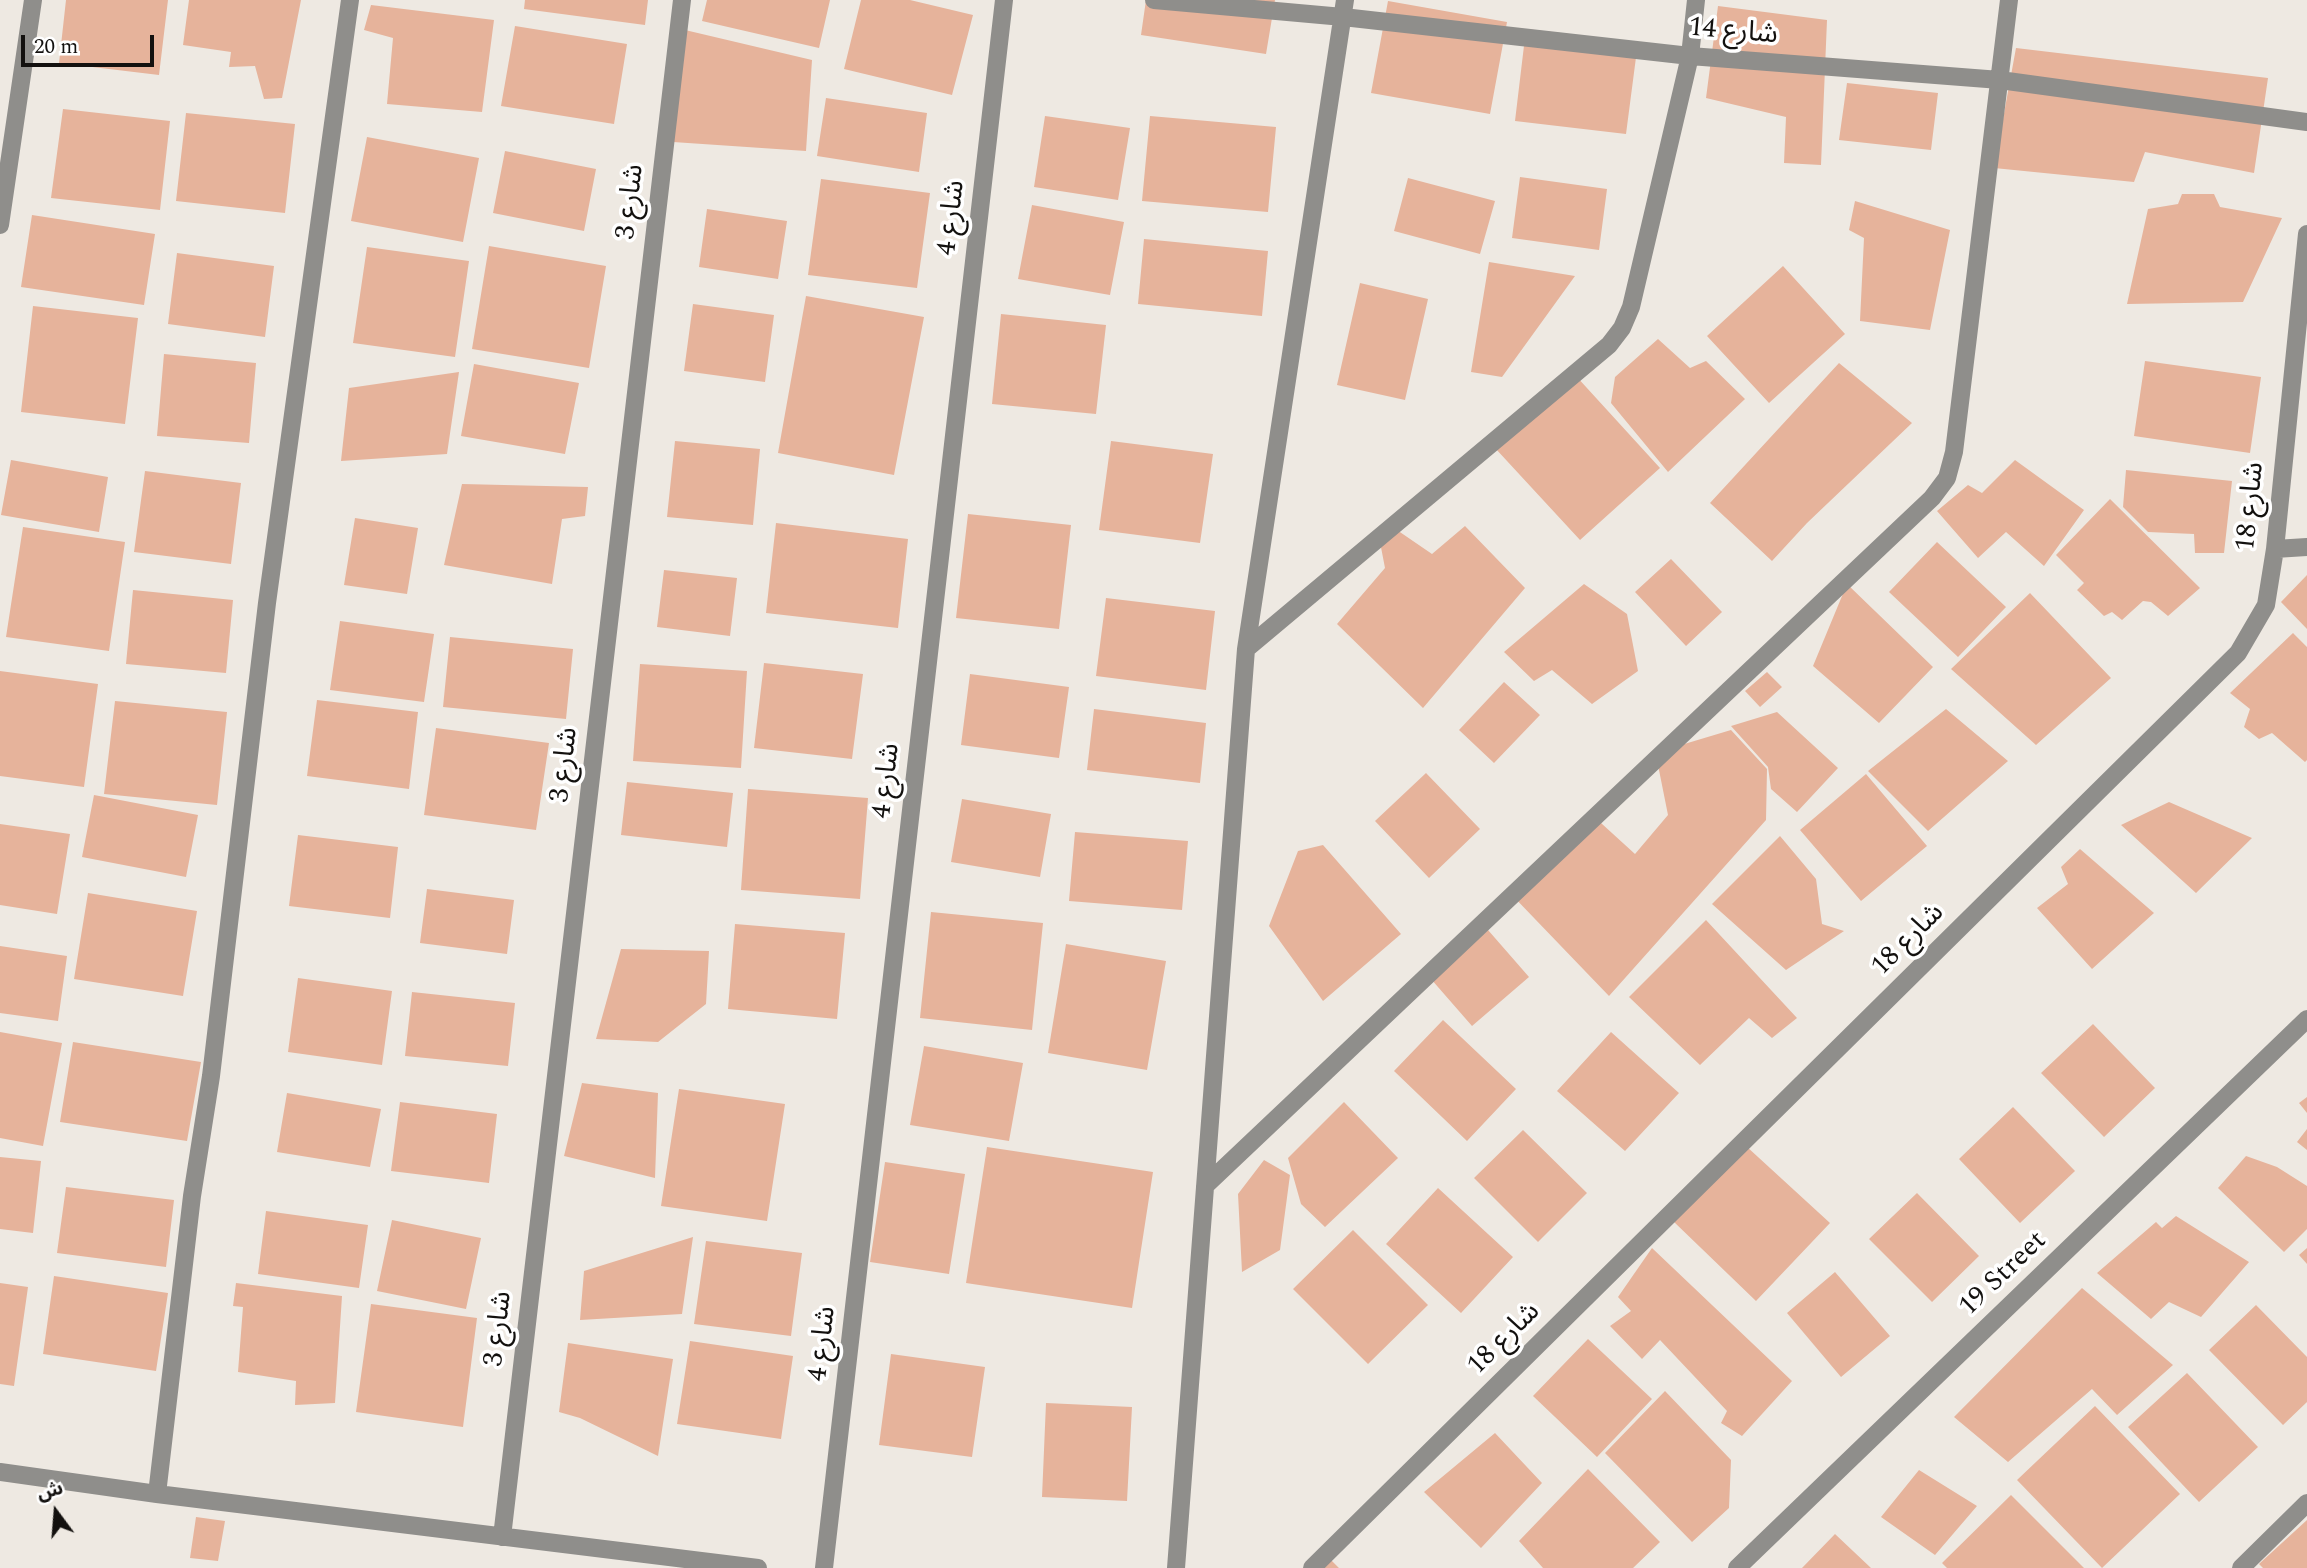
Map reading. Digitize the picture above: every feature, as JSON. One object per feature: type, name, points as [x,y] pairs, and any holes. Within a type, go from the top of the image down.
[{"type":"street","points":[[0,225],[33,0]]},
{"type":"street","points":[[157,1494],[192,1196],[211,1076],[267,603],[350,0]]},
{"type":"street","name":"شارع 3","points":[[502,1537],[682,0]]},
{"type":"street","name":"شارع 4","points":[[824,1568],[1004,0]]},
{"type":"street","name":"شارع 14","points":[[1154,0],[1344,8],[1690,56],[2000,80],[2307,122]]},
{"type":"street","points":[[1246,649],[1609,345],[1622,328],[1631,307],[1690,56],[1696,0]]},
{"type":"street","points":[[1205,1186],[1932,498],[1947,478],[1954,452],[2009,0]]},
{"type":"street","points":[[1176,1568],[1246,649],[1344,8]]},
{"type":"street","name":"شارع 18","points":[[1312,1568],[2238,653],[2266,605],[2275,549],[2307,234]]},
{"type":"street","points":[[2275,549],[2307,547]]},
{"type":"street","name":"19 Street","points":[[1737,1568],[2307,1019]]},
{"type":"street","points":[[0,1472],[758,1568]]},
{"type":"street","points":[[2241,1568],[2307,1503]]},
{"type":"building","points":[[66,0],[168,0],[159,75],[59,63]]},
{"type":"building","points":[[189,0],[301,0],[282,98],[264,99],[255,66],[229,67],[231,52],[183,45]]},
{"type":"building","points":[[525,0],[648,0],[645,25],[524,9]]},
{"type":"building","points":[[707,0],[830,0],[819,48],[702,21]]},
{"type":"building","points":[[861,0],[910,0],[973,15],[952,95],[844,69]]},
{"type":"building","points":[[1146,0],[1275,0],[1266,54],[1141,35]]},
{"type":"building","points":[[1388,1],[1507,22],[1490,114],[1371,93]]},
{"type":"building","points":[[371,5],[494,20],[482,112],[387,104],[393,38],[364,30]]},
{"type":"building","points":[[1718,6],[1827,20],[1821,165],[1784,163],[1786,117],[1706,98]]},
{"type":"building","points":[[515,26],[627,44],[614,124],[501,106]]},
{"type":"building","points":[[1526,29],[1638,42],[1626,134],[1515,121]]},
{"type":"building","points":[[685,30],[812,60],[806,151],[673,142]]},
{"type":"building","points":[[2016,48],[2268,78],[2254,173],[2145,152],[2134,182],[1994,168]]},
{"type":"building","points":[[1847,83],[1938,93],[1931,150],[1839,140]]},
{"type":"building","points":[[826,98],[927,113],[919,172],[817,156]]},
{"type":"building","points":[[63,109],[170,121],[160,210],[51,198]]},
{"type":"building","points":[[186,113],[295,124],[285,213],[176,201]]},
{"type":"building","points":[[1045,116],[1130,128],[1118,200],[1034,187]]},
{"type":"building","points":[[1150,116],[1276,127],[1268,212],[1142,201]]},
{"type":"building","points":[[367,137],[479,158],[463,242],[351,221]]},
{"type":"building","points":[[505,151],[596,169],[584,231],[493,213]]},
{"type":"building","points":[[1520,177],[1607,189],[1599,250],[1512,238]]},
{"type":"building","points":[[1408,178],[1495,201],[1480,254],[1394,231]]},
{"type":"building","points":[[821,179],[930,193],[917,288],[808,275]]},
{"type":"building","points":[[2182,194],[2214,194],[2220,207],[2282,218],[2243,302],[2127,304],[2148,209],[2178,204]]},
{"type":"building","points":[[1855,201],[1950,230],[1930,330],[1860,321],[1864,238],[1849,230]]},
{"type":"building","points":[[1032,205],[1124,222],[1110,295],[1018,279]]},
{"type":"building","points":[[707,209],[787,221],[778,279],[699,267]]},
{"type":"building","points":[[32,215],[155,234],[144,305],[21,287]]},
{"type":"building","points":[[1144,239],[1268,251],[1262,316],[1138,304]]},
{"type":"building","points":[[489,246],[606,266],[589,368],[472,349]]},
{"type":"building","points":[[367,247],[469,261],[455,357],[353,343]]},
{"type":"building","points":[[177,253],[274,266],[265,337],[168,324]]},
{"type":"building","points":[[1489,262],[1575,276],[1502,377],[1471,372]]},
{"type":"building","points":[[1783,266],[1845,334],[1769,403],[1707,336]]},
{"type":"building","points":[[1360,283],[1428,299],[1405,400],[1337,385]]},
{"type":"building","points":[[806,296],[924,317],[894,475],[778,453]]},
{"type":"building","points":[[693,304],[774,315],[765,382],[684,371]]},
{"type":"building","points":[[33,306],[138,318],[125,424],[21,412]]},
{"type":"building","points":[[1001,314],[1106,325],[1096,414],[992,404]]},
{"type":"building","points":[[1658,339],[1690,368],[1706,361],[1745,399],[1668,472],[1611,403],[1615,377]]},
{"type":"building","points":[[164,354],[256,363],[249,443],[157,436]]},
{"type":"building","points":[[2145,361],[2261,377],[2250,453],[2134,436]]},
{"type":"building","points":[[1839,363],[1912,423],[1807,523],[1772,561],[1710,503]]},
{"type":"building","points":[[474,364],[579,383],[565,454],[461,436]]},
{"type":"building","points":[[459,372],[447,454],[341,461],[349,388]]},
{"type":"building","points":[[1576,376],[1660,468],[1580,540],[1495,448]]},
{"type":"building","points":[[675,441],[760,449],[753,525],[667,517]]},
{"type":"building","points":[[1111,441],[1213,454],[1200,543],[1099,530]]},
{"type":"building","points":[[11,460],[108,477],[99,532],[1,515]]},
{"type":"building","points":[[2015,460],[2084,510],[2044,566],[2006,532],[1978,558],[1937,511],[1968,485],[1982,493]]},
{"type":"building","points":[[2126,470],[2232,481],[2224,553],[2195,553],[2194,534],[2148,532],[2123,507]]},
{"type":"building","points":[[145,471],[241,483],[231,564],[134,552]]},
{"type":"building","points":[[462,484],[588,487],[585,516],[562,519],[552,584],[444,565]]},
{"type":"building","points":[[2110,499],[2200,588],[2168,616],[2151,602],[2143,601],[2122,620],[2112,612],[2104,616],[2077,590],[2084,583],[2056,555]]},
{"type":"building","points":[[968,514],[1071,525],[1059,629],[956,618]]},
{"type":"building","points":[[355,518],[418,528],[407,594],[344,585]]},
{"type":"building","points":[[776,523],[908,539],[898,628],[766,613]]},
{"type":"building","points":[[1465,526],[1525,588],[1423,708],[1337,624],[1385,568],[1380,542],[1394,528],[1432,554]]},
{"type":"building","points":[[23,527],[125,542],[109,651],[6,637]]},
{"type":"building","points":[[1937,542],[2006,607],[1958,657],[1889,592]]},
{"type":"building","points":[[1671,559],[1722,612],[1686,646],[1635,592]]},
{"type":"building","points":[[664,570],[737,578],[730,636],[657,627]]},
{"type":"building","points":[[2307,575],[2307,629],[2281,602]]},
{"type":"building","points":[[1584,584],[1627,614],[1638,671],[1592,704],[1552,670],[1534,681],[1504,652]]},
{"type":"building","points":[[1847,584],[1933,667],[1879,723],[1813,666]]},
{"type":"building","points":[[133,590],[233,600],[226,673],[126,664]]},
{"type":"building","points":[[2030,593],[2111,678],[2036,745],[1951,669]]},
{"type":"building","points":[[1106,598],[1215,611],[1206,690],[1096,676]]},
{"type":"building","points":[[340,621],[434,634],[424,702],[330,690]]},
{"type":"building","points":[[2293,633],[2307,647],[2305,762],[2272,733],[2259,739],[2244,727],[2250,709],[2230,693]]},
{"type":"building","points":[[450,637],[573,649],[566,719],[443,707]]},
{"type":"building","points":[[764,663],[863,674],[852,759],[754,748]]},
{"type":"building","points":[[640,664],[747,671],[741,768],[633,761]]},
{"type":"building","points":[[0,671],[98,684],[84,787],[0,776]]},
{"type":"building","points":[[1767,672],[1782,687],[1760,707],[1745,691]]},
{"type":"building","points":[[970,674],[1069,687],[1059,758],[961,745]]},
{"type":"building","points":[[1504,682],[1540,715],[1494,763],[1459,730]]},
{"type":"building","points":[[317,700],[418,712],[409,789],[307,776]]},
{"type":"building","points":[[115,701],[227,712],[217,805],[104,794]]},
{"type":"building","points":[[1094,709],[1206,723],[1200,783],[1087,770]]},
{"type":"building","points":[[1946,709],[2008,761],[1928,831],[1868,771]]},
{"type":"building","points":[[1777,712],[1838,768],[1797,812],[1771,789],[1768,767],[1731,726]]},
{"type":"building","points":[[436,728],[549,743],[536,830],[424,815]]},
{"type":"building","points":[[1731,730],[1767,769],[1766,820],[1609,996],[1510,893],[1590,813],[1635,854],[1668,815],[1658,765],[1671,748]]},
{"type":"building","points":[[1426,773],[1480,829],[1429,878],[1375,821]]},
{"type":"building","points":[[1866,774],[1927,846],[1861,901],[1800,830]]},
{"type":"building","points":[[627,782],[733,793],[727,847],[621,835]]},
{"type":"building","points":[[748,789],[868,798],[860,899],[741,890]]},
{"type":"building","points":[[94,795],[198,815],[186,877],[82,857]]},
{"type":"building","points":[[962,799],[1051,814],[1040,877],[951,862]]},
{"type":"building","points":[[2169,802],[2252,838],[2196,893],[2121,825]]},
{"type":"building","points":[[0,824],[70,834],[57,914],[0,905]]},
{"type":"building","points":[[1075,832],[1188,841],[1182,910],[1069,901]]},
{"type":"building","points":[[298,835],[398,847],[390,918],[289,906]]},
{"type":"building","points":[[1780,836],[1816,879],[1822,924],[1844,931],[1786,970],[1712,904]]},
{"type":"building","points":[[1323,845],[1401,934],[1323,1001],[1269,926],[1298,851]]},
{"type":"building","points":[[2080,849],[2154,913],[2092,969],[2037,908],[2068,884],[2061,867]]},
{"type":"building","points":[[427,889],[514,900],[507,954],[420,943]]},
{"type":"building","points":[[88,893],[197,911],[183,996],[74,979]]},
{"type":"building","points":[[931,912],[1043,923],[1032,1030],[920,1018]]},
{"type":"building","points":[[1706,920],[1797,1018],[1772,1038],[1749,1018],[1700,1065],[1629,997]]},
{"type":"building","points":[[735,924],[845,933],[837,1019],[728,1009]]},
{"type":"building","points":[[1488,930],[1529,977],[1472,1026],[1431,979]]},
{"type":"building","points":[[1066,944],[1166,961],[1147,1070],[1048,1053]]},
{"type":"building","points":[[0,946],[67,956],[58,1021],[0,1013]]},
{"type":"building","points":[[621,949],[709,951],[706,1004],[658,1042],[596,1039]]},
{"type":"building","points":[[298,978],[392,991],[382,1065],[288,1052]]},
{"type":"building","points":[[412,992],[515,1003],[508,1066],[405,1056]]},
{"type":"building","points":[[1443,1020],[1516,1089],[1467,1141],[1394,1071]]},
{"type":"building","points":[[2093,1024],[2155,1088],[2104,1137],[2041,1073]]},
{"type":"building","points":[[0,1032],[62,1043],[43,1146],[0,1138]]},
{"type":"building","points":[[1611,1032],[1679,1093],[1625,1151],[1557,1091]]},
{"type":"building","points":[[73,1042],[201,1062],[187,1141],[60,1122]]},
{"type":"building","points":[[924,1046],[1023,1063],[1009,1141],[910,1125]]},
{"type":"building","points":[[582,1083],[658,1093],[655,1178],[564,1156]]},
{"type":"building","points":[[679,1089],[785,1104],[767,1221],[661,1206]]},
{"type":"building","points":[[287,1093],[381,1109],[370,1167],[277,1152]]},
{"type":"building","points":[[2307,1097],[2307,1113],[2299,1103]]},
{"type":"building","points":[[400,1102],[497,1114],[489,1183],[391,1171]]},
{"type":"building","points":[[1344,1102],[1398,1158],[1325,1227],[1301,1204],[1288,1158]]},
{"type":"building","points":[[2013,1107],[2075,1171],[2020,1223],[1959,1159]]},
{"type":"building","points":[[2307,1129],[2307,1150],[2297,1142]]},
{"type":"building","points":[[1523,1130],[1587,1193],[1538,1242],[1474,1178]]},
{"type":"building","points":[[1746,1146],[1830,1223],[1756,1301],[1673,1221]]},
{"type":"building","points":[[987,1147],[1153,1172],[1132,1308],[966,1283]]},
{"type":"building","points":[[2246,1156],[2277,1167],[2307,1186],[2307,1229],[2284,1252],[2218,1188]]},
{"type":"building","points":[[0,1157],[41,1161],[33,1233],[0,1229]]},
{"type":"building","points":[[1264,1160],[1290,1175],[1280,1250],[1242,1272],[1238,1194]]},
{"type":"building","points":[[885,1162],[965,1174],[949,1274],[870,1262]]},
{"type":"building","points":[[66,1187],[174,1200],[166,1267],[57,1253]]},
{"type":"building","points":[[1438,1188],[1513,1257],[1461,1313],[1386,1244]]},
{"type":"building","points":[[1917,1193],[1979,1256],[1932,1302],[1869,1239]]},
{"type":"building","points":[[266,1211],[368,1225],[359,1288],[258,1274]]},
{"type":"building","points":[[2176,1216],[2249,1262],[2201,1317],[2169,1302],[2151,1319],[2097,1273],[2156,1222],[2162,1228]]},
{"type":"building","points":[[392,1220],[481,1238],[466,1309],[377,1291]]},
{"type":"building","points":[[1353,1230],[1428,1305],[1368,1364],[1293,1289]]},
{"type":"building","points":[[693,1237],[682,1314],[580,1320],[584,1271]]},
{"type":"building","points":[[706,1241],[802,1253],[791,1336],[694,1324]]},
{"type":"building","points":[[1652,1248],[1792,1381],[1742,1436],[1721,1423],[1727,1411],[1660,1340],[1642,1359],[1610,1326],[1631,1311],[1618,1297]]},
{"type":"building","points":[[2307,1248],[2307,1264],[2299,1255]]},
{"type":"building","points":[[1835,1272],[1890,1336],[1841,1377],[1787,1313]]},
{"type":"building","points":[[54,1276],[168,1293],[156,1371],[43,1354]]},
{"type":"building","points":[[0,1283],[28,1287],[14,1386],[0,1384]]},
{"type":"building","points":[[236,1283],[342,1296],[335,1403],[295,1405],[296,1381],[238,1372],[243,1307],[233,1306]]},
{"type":"building","points":[[2082,1288],[2173,1365],[2117,1415],[2092,1389],[2008,1462],[1954,1417]]},
{"type":"building","points":[[371,1304],[477,1318],[463,1427],[356,1412]]},
{"type":"building","points":[[2256,1305],[2307,1357],[2307,1402],[2283,1425],[2209,1350]]},
{"type":"building","points":[[1588,1339],[1652,1399],[1597,1457],[1533,1396]]},
{"type":"building","points":[[690,1341],[793,1356],[781,1439],[677,1424]]},
{"type":"building","points":[[568,1343],[673,1359],[658,1456],[580,1418],[559,1412]]},
{"type":"building","points":[[891,1354],[985,1367],[972,1457],[879,1445]]},
{"type":"building","points":[[2187,1373],[2258,1447],[2199,1502],[2128,1427]]},
{"type":"building","points":[[1665,1391],[1731,1460],[1729,1508],[1692,1542],[1605,1453]]},
{"type":"building","points":[[1046,1403],[1132,1407],[1127,1501],[1042,1497]]},
{"type":"building","points":[[2095,1406],[2180,1494],[2102,1568],[2017,1480]]},
{"type":"building","points":[[1495,1433],[1542,1483],[1481,1548],[1424,1492]]},
{"type":"building","points":[[1588,1469],[1660,1542],[1633,1568],[1543,1568],[1519,1541]]},
{"type":"building","points":[[1919,1470],[1977,1506],[1935,1555],[1881,1517]]},
{"type":"building","points":[[2011,1495],[2084,1568],[1947,1568],[1942,1563]]},
{"type":"building","points":[[196,1517],[225,1521],[218,1561],[190,1558]]},
{"type":"building","points":[[2307,1520],[2307,1568],[2263,1568],[2259,1564]]},
{"type":"building","points":[[1835,1534],[1871,1568],[1802,1568]]},
{"type":"building","points":[[1327,1556],[1339,1568],[1316,1568]]}]
